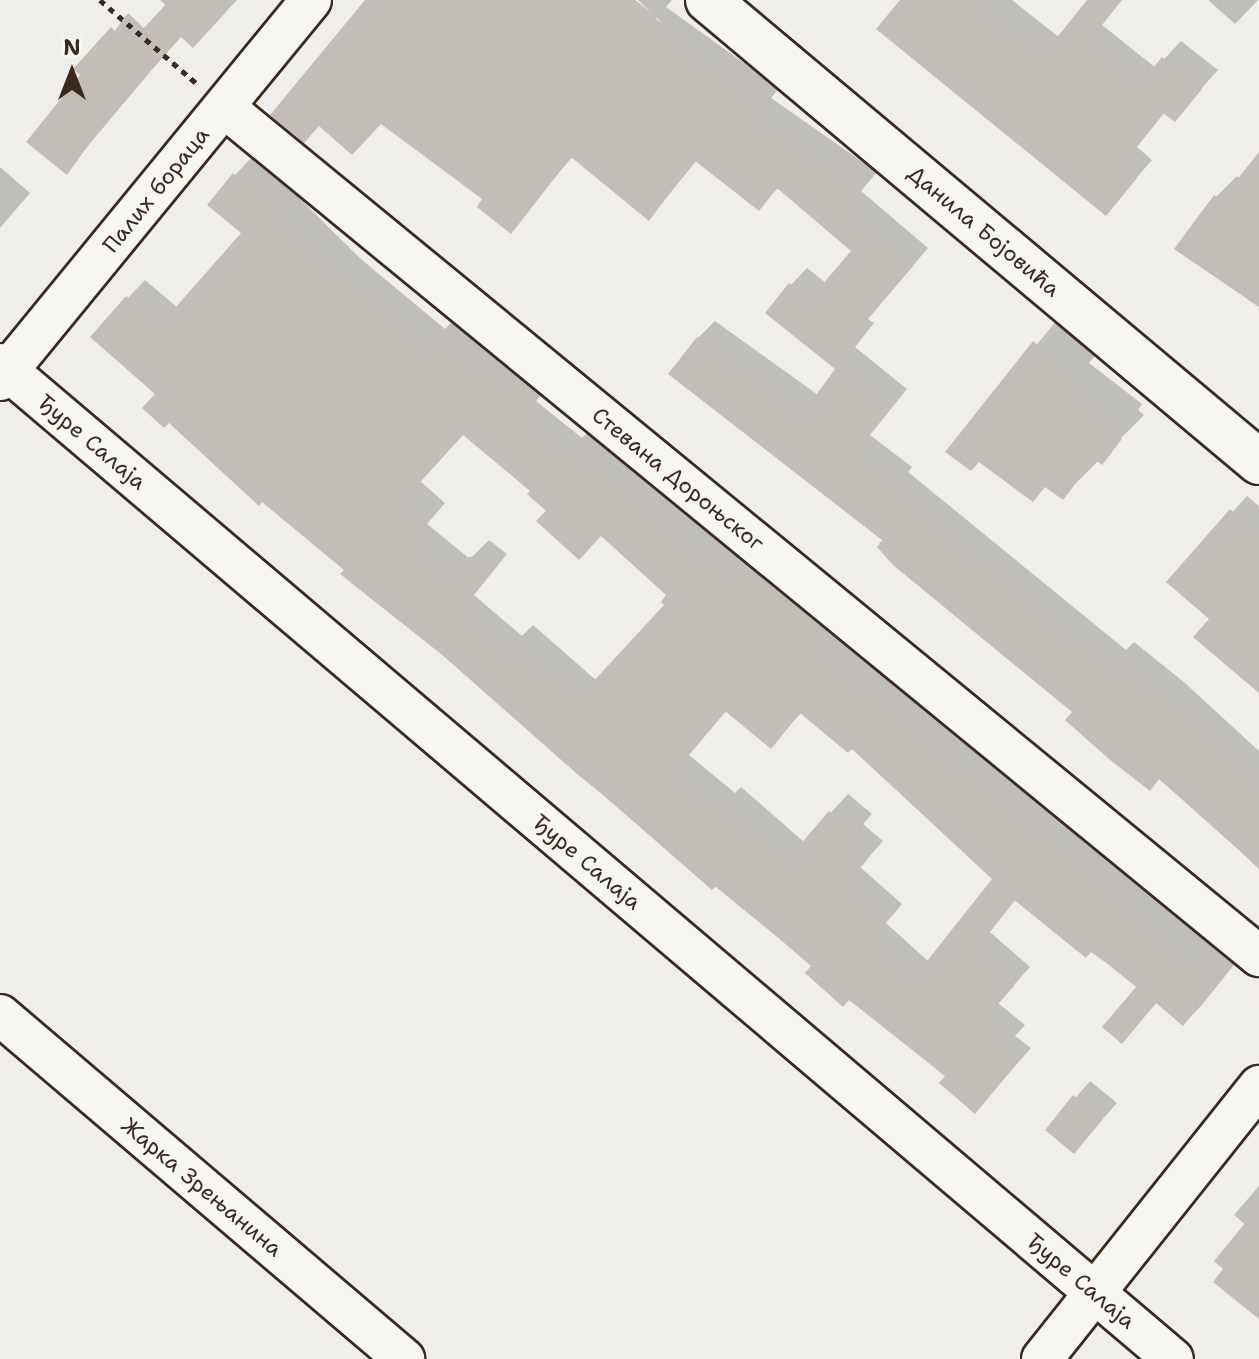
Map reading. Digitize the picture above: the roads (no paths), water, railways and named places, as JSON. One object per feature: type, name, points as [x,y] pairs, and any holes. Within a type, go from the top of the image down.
[{"type":"main road","name":"Данила Бојовића","points":[[708,0],[1259,462]]},
{"type":"street","name":"Палих бораца","points":[[3,372],[311,0]]},
{"type":"street","name":"Стевана Дороњског","points":[[224,107],[1259,956]]},
{"type":"street","name":"Ђуре Салаја","points":[[3,372],[1173,1359]]},
{"type":"street","name":"Жарка Зрењанина","points":[[0,1015],[404,1359]]},
{"type":"street","points":[[1042,1359],[1259,1086]]}]
